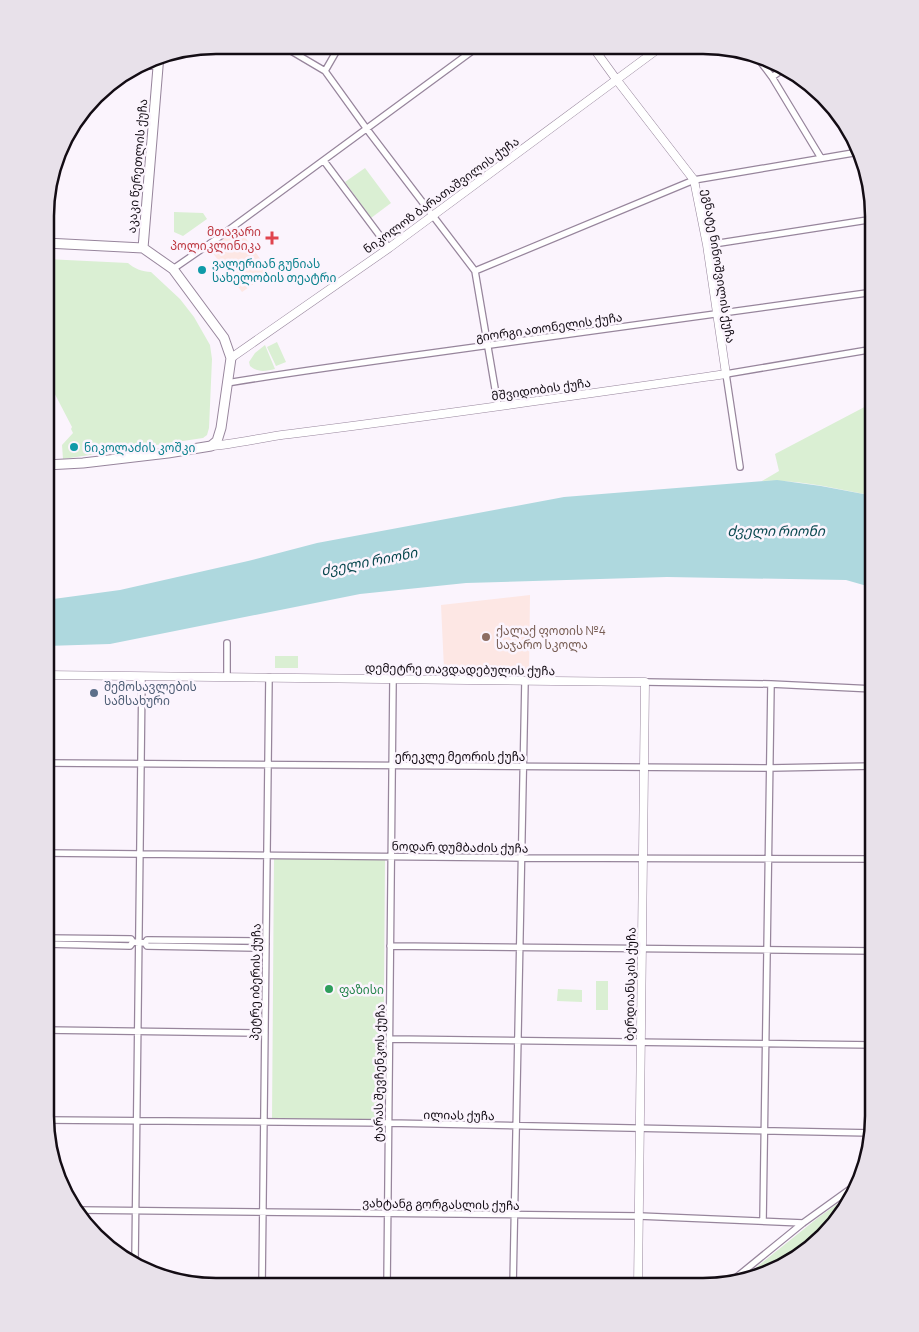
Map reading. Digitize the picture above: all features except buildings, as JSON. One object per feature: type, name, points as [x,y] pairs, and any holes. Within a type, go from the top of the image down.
[{"type":"main road","name":"აკაკი წერეთლის ქუჩა","points":[[143,248],[158,66]]},
{"type":"main road","points":[[54,243],[143,248],[173,269],[224,338],[231,358],[221,428],[217,441],[211,446],[179,452],[54,464]]},
{"type":"street","points":[[296,54],[325,72],[475,271],[498,406]]},
{"type":"street","points":[[325,72],[335,54]]},
{"type":"street","points":[[173,269],[220,237],[468,54]]},
{"type":"street","name":"ეგნატე ნინოშვილის ქუჩა","points":[[598,54],[694,180],[707,245],[726,374]]},
{"type":"street","name":"ნიკოლოზ ბარათაშვილის ქუჩა","points":[[231,358],[388,248],[651,54]]},
{"type":"street","points":[[763,65],[821,158]]},
{"type":"street","points":[[772,77],[779,72]]},
{"type":"street","points":[[475,271],[694,180],[853,153]]},
{"type":"street","points":[[324,160],[388,248]]},
{"type":"street","points":[[707,245],[865,220]]},
{"type":"street","name":"გიორგი ათონელის ქუჩა","points":[[227,383],[265,376],[865,293]]},
{"type":"street","name":"მშვიდობის ქუჩა","points":[[211,446],[267,436],[406,420],[726,374],[865,351]]},
{"type":"street","points":[[726,374],[740,467]]},
{"type":"street","points":[[221,428],[225,445]]},
{"type":"street","points":[[227,643],[227,677]]},
{"type":"street","name":"დემეტრე თავდადებულის ქუჩა","points":[[54,674],[772,684],[865,689]]},
{"type":"street","points":[[135,1257],[142,676]]},
{"type":"street","name":"პეტრე იბერის ქუჩა","points":[[262,1278],[265,1033],[263,944],[267,855],[269,678]]},
{"type":"street","name":"ტარას შევჩენკოს ქუჩა","points":[[387,1278],[393,680]]},
{"type":"street","points":[[513,1278],[526,681]]},
{"type":"street","name":"ბერდიანსკის ქუჩა","points":[[638,1278],[644,682]]},
{"type":"street","points":[[763,1221],[772,684]]},
{"type":"street","name":"ერეკლე მეორის ქუჩა","points":[[54,763],[770,768],[865,766]]},
{"type":"street","name":"ნოდარ დუმბაძის ქუჩა","points":[[54,853],[522,858],[865,859]]},
{"type":"street","points":[[54,938],[130,939],[147,946],[256,948],[263,944]]},
{"type":"street","points":[[54,944],[130,946],[139,942]]},
{"type":"street","points":[[390,946],[865,951]]},
{"type":"street","points":[[54,1030],[265,1033]]},
{"type":"street","points":[[389,1039],[865,1045]]},
{"type":"street","name":"ილიას ქუჩა","points":[[54,1120],[388,1123],[864,1133]]},
{"type":"street","points":[[741,1274],[803,1222],[847,1191]]},
{"type":"street","name":"ვახტანგ გორგასლის ქუჩა","points":[[84,1210],[639,1216],[803,1222]]},
{"type":"shaded area","points":[[238,227],[270,273],[242,292],[209,248]]},
{"type":"shaded area","name":"ქალაქ ფოთის №4 საჯარო სკოლა","points":[[530,595],[529,673],[444,669],[441,605]]},
{"type":"green space","points":[[365,168],[391,203],[371,218],[345,182]]},
{"type":"green space","points":[[174,212],[203,213],[207,219],[183,236],[174,232]]},
{"type":"green space","points":[[54,259],[128,263],[138,269],[151,272],[180,299],[194,317],[210,345],[212,359],[209,428],[207,435],[203,438],[63,459],[62,445],[73,433],[72,427],[54,392]]},
{"type":"green space","points":[[277,342],[286,362],[276,366],[267,347]]},
{"type":"green space","points":[[265,345],[275,369],[259,371],[250,366],[249,362],[255,353]]},
{"type":"green space","points":[[865,407],[865,494],[804,483],[762,481],[779,471],[775,454]]},
{"type":"green space","points":[[275,656],[298,656],[298,668],[275,668]]},
{"type":"green space","name":"ფაზისი","points":[[274,858],[385,859],[383,1120],[272,1119]]},
{"type":"green space","points":[[596,981],[608,981],[608,1010],[596,1010]]},
{"type":"green space","points":[[558,989],[582,990],[582,1002],[557,1001]]},
{"type":"green space","points":[[841,1201],[825,1223],[810,1238],[775,1262],[752,1271]]},
{"type":"water","name":"ძველი რიონი","points":[[777,480],[865,494],[865,585],[846,580],[667,577],[466,583],[360,594],[110,644],[54,646],[54,599],[120,590],[317,543],[564,497]]},
{"type":"place","name":"მთავარი პოლიკლინიკა","points":[[272,238]]},
{"type":"place","name":"ვალერიან გუნიას სახელობის თეატრი","points":[[202,270]]},
{"type":"place","name":"ნიკოლაძის კოშკი","points":[[74,447]]},
{"type":"place","name":"ქალაქ ფოთის №4 საჯარო სკოლა","points":[[486,637]]},
{"type":"place","name":"შემოსავლების სამსახური","points":[[94,693]]},
{"type":"place","name":"ფაზისი","points":[[329,989]]}]
